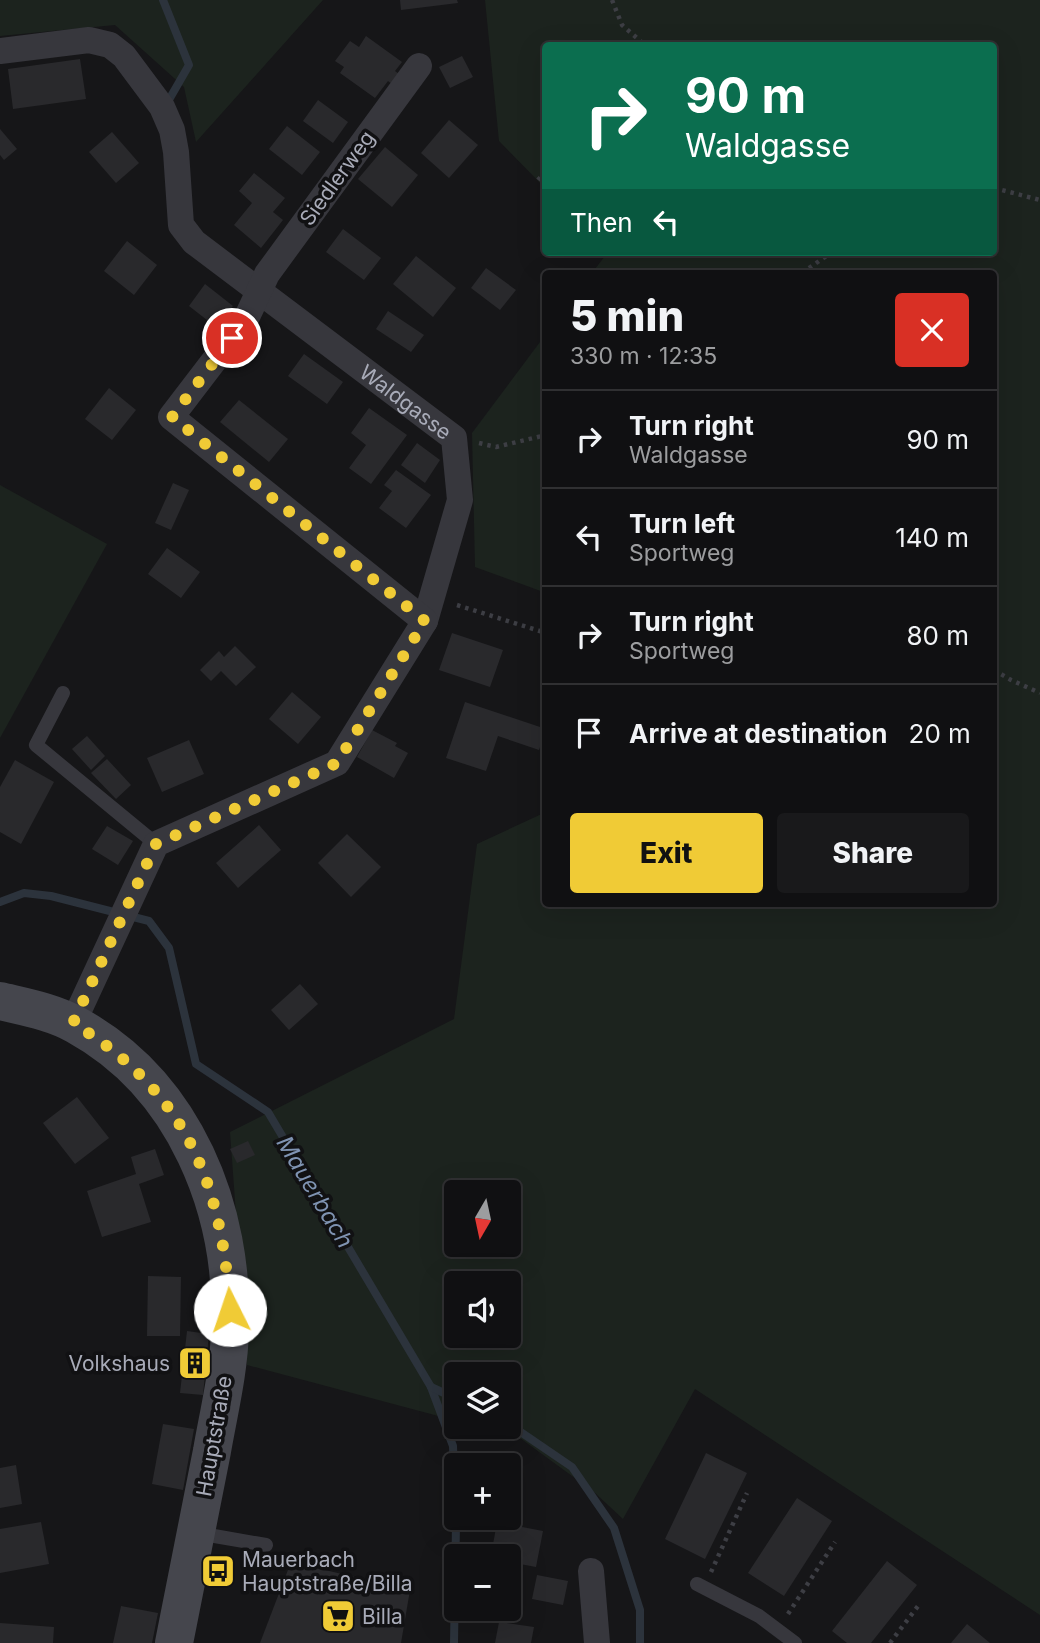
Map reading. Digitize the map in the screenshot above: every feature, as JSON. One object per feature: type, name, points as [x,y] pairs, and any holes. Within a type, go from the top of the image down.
[{"type":"main road","name":"Hauptstraße","points":[[0,1001],[73,1023],[126,1061],[172,1113],[202,1168],[220,1221],[229,1288],[229,1351],[174,1643]]},
{"type":"street","name":"Waldgasse","points":[[0,51],[89,40],[110,45],[124,56],[162,107],[172,130],[181,225],[194,242],[454,438],[460,500],[429,609],[337,763],[156,844]]},
{"type":"street","name":"Siedlerweg","points":[[419,66],[267,274],[246,318],[172,417],[429,609]]},
{"type":"street","points":[[73,1023],[156,844]]},
{"type":"street","points":[[591,1571],[597,1643]]},
{"type":"lane","points":[[63,693],[36,745],[156,844]]},
{"type":"lane","points":[[196,1532],[267,1545]]},
{"type":"lane","points":[[700,1586],[759,1616],[795,1643]]},
{"type":"path","points":[[611,0],[622,25],[641,42]]},
{"type":"path","points":[[538,180],[542,176]]},
{"type":"path","points":[[997,189],[1040,200]]},
{"type":"path","points":[[806,270],[826,256]]},
{"type":"path","points":[[454,438],[496,447],[542,436]]},
{"type":"path","points":[[429,609],[542,632]]},
{"type":"path","points":[[997,672],[1040,693]]},
{"type":"path","points":[[700,1586],[747,1493]]},
{"type":"path","points":[[778,1630],[835,1542]]},
{"type":"path","points":[[890,1643],[918,1606]]},
{"type":"shaded area","points":[[0,0],[323,0],[196,142],[184,87],[115,25],[0,36]]},
{"type":"shaded area","points":[[485,0],[1040,0],[1040,1615],[695,1389],[623,1519],[594,1492],[521,1439],[521,1362],[444,1362],[444,1418],[247,1365],[230,1132],[454,1019],[477,844],[542,814],[542,907],[997,907],[997,270],[594,270],[605,256],[997,256],[997,42],[542,42],[542,185],[499,141]]},
{"type":"shaded area","points":[[542,339],[542,592],[475,567],[472,433]]},
{"type":"shaded area","points":[[0,485],[107,544],[0,738]]},
{"type":"building","points":[[400,0],[457,0],[458,3],[401,10]]},
{"type":"building","points":[[366,36],[402,62],[395,71],[399,74],[392,84],[388,81],[375,98],[340,73],[344,67],[335,61],[350,41],[359,47]]},
{"type":"building","points":[[462,56],[473,77],[450,88],[439,67]]},
{"type":"building","points":[[80,59],[86,99],[13,109],[8,69]]},
{"type":"building","points":[[318,100],[348,122],[333,143],[303,121]]},
{"type":"building","points":[[449,120],[478,145],[449,178],[421,153]]},
{"type":"building","points":[[287,126],[320,152],[302,175],[269,149]]},
{"type":"building","points":[[0,129],[17,149],[4,160],[0,155]]},
{"type":"building","points":[[112,132],[139,163],[116,183],[89,152]]},
{"type":"building","points":[[385,147],[418,175],[392,207],[358,179]]},
{"type":"building","points":[[254,173],[285,198],[273,212],[283,220],[261,248],[234,225],[252,203],[239,191]]},
{"type":"building","points":[[343,229],[381,258],[364,280],[326,252]]},
{"type":"building","points":[[127,241],[157,265],[134,295],[104,271]]},
{"type":"building","points":[[416,256],[456,288],[433,317],[393,284]]},
{"type":"building","points":[[486,268],[516,290],[500,310],[471,288]]},
{"type":"building","points":[[205,284],[233,306],[216,327],[189,306]]},
{"type":"building","points":[[388,311],[424,335],[411,352],[376,329]]},
{"type":"building","points":[[304,354],[343,382],[327,404],[288,376]]},
{"type":"building","points":[[109,388],[136,410],[112,440],[85,419]]},
{"type":"building","points":[[239,400],[288,439],[269,462],[220,422]]},
{"type":"building","points":[[369,408],[407,435],[371,484],[349,468],[366,445],[351,433]]},
{"type":"building","points":[[417,443],[440,460],[425,483],[401,465]]},
{"type":"building","points":[[396,470],[431,495],[406,528],[379,508],[392,491],[384,485]]},
{"type":"building","points":[[173,483],[189,490],[171,530],[155,523]]},
{"type":"building","points":[[167,548],[200,572],[181,598],[148,574]]},
{"type":"building","points":[[452,633],[503,650],[490,687],[439,670]]},
{"type":"building","points":[[235,646],[256,667],[236,686],[221,671],[211,681],[200,670],[219,651],[224,657]]},
{"type":"building","points":[[292,692],[321,717],[298,744],[269,719]]},
{"type":"building","points":[[465,702],[542,728],[539,750],[498,736],[486,771],[446,758]]},
{"type":"building","points":[[372,730],[397,743],[395,746],[408,753],[394,778],[357,757]]},
{"type":"building","points":[[87,736],[105,756],[91,770],[72,749]]},
{"type":"building","points":[[189,740],[204,774],[162,792],[147,758]]},
{"type":"building","points":[[107,759],[131,785],[116,799],[91,773]]},
{"type":"building","points":[[15,760],[54,782],[21,844],[0,832],[0,787]]},
{"type":"building","points":[[259,825],[281,850],[238,888],[216,863]]},
{"type":"building","points":[[107,826],[133,841],[118,865],[92,849]]},
{"type":"building","points":[[347,834],[381,867],[351,897],[318,863]]},
{"type":"building","points":[[300,984],[318,1004],[289,1030],[271,1010]]},
{"type":"building","points":[[77,1097],[109,1138],[75,1164],[43,1123]]},
{"type":"building","points":[[248,1141],[255,1155],[237,1163],[230,1149]]},
{"type":"building","points":[[155,1149],[164,1175],[139,1184],[151,1222],[102,1237],[87,1191],[136,1174],[131,1157]]},
{"type":"building","points":[[148,1276],[181,1277],[180,1336],[147,1336]]},
{"type":"building","name":"Volkshaus","points":[[187,1331],[209,1334],[203,1395],[180,1393]]},
{"type":"building","points":[[163,1424],[194,1429],[183,1490],[152,1484]]},
{"type":"building","points":[[706,1453],[747,1473],[705,1559],[665,1539]]},
{"type":"building","points":[[16,1465],[22,1504],[0,1508],[0,1468]]},
{"type":"building","points":[[797,1498],[832,1521],[784,1596],[748,1573]]},
{"type":"building","points":[[41,1522],[49,1564],[0,1573],[0,1529]]},
{"type":"building","points":[[521,1527],[543,1531],[536,1567],[521,1564],[521,1544],[493,1544],[496,1530],[521,1530]]},
{"type":"building","points":[[887,1561],[917,1585],[871,1643],[847,1643],[832,1631]]},
{"type":"building","name":"Billa","points":[[291,1562],[410,1590],[401,1643],[260,1643]]},
{"type":"building","points":[[537,1575],[568,1581],[563,1605],[532,1599]]},
{"type":"building","points":[[121,1606],[158,1613],[152,1643],[113,1643]]},
{"type":"building","points":[[499,1622],[534,1627],[531,1643],[495,1643]]},
{"type":"building","points":[[0,1623],[54,1627],[53,1643],[0,1643]]},
{"type":"building","points":[[967,1624],[990,1643],[951,1643]]},
{"type":"waterway","points":[[163,0],[189,65],[170,98]]},
{"type":"waterway","name":"Mauerbach","points":[[0,902],[24,893],[51,896],[149,921],[169,948],[196,1064],[268,1112],[431,1387],[453,1446],[456,1524],[454,1643]]},
{"type":"waterway","points":[[431,1387],[444,1393]]},
{"type":"waterway","points":[[521,1432],[572,1467],[614,1528],[640,1610],[640,1643]]},
{"type":"place","name":"Volkshaus","points":[[195,1363]]},
{"type":"place","name":"Mauerbach Hauptstraße/Billa","points":[[218,1571]]},
{"type":"place","name":"Billa","points":[[338,1616]]},
{"type":"route","points":[[230,1310],[220,1221],[193,1147],[160,1097],[144,1079],[112,1049],[73,1023],[156,844],[337,763],[425,621],[172,417],[232,338]]}]
